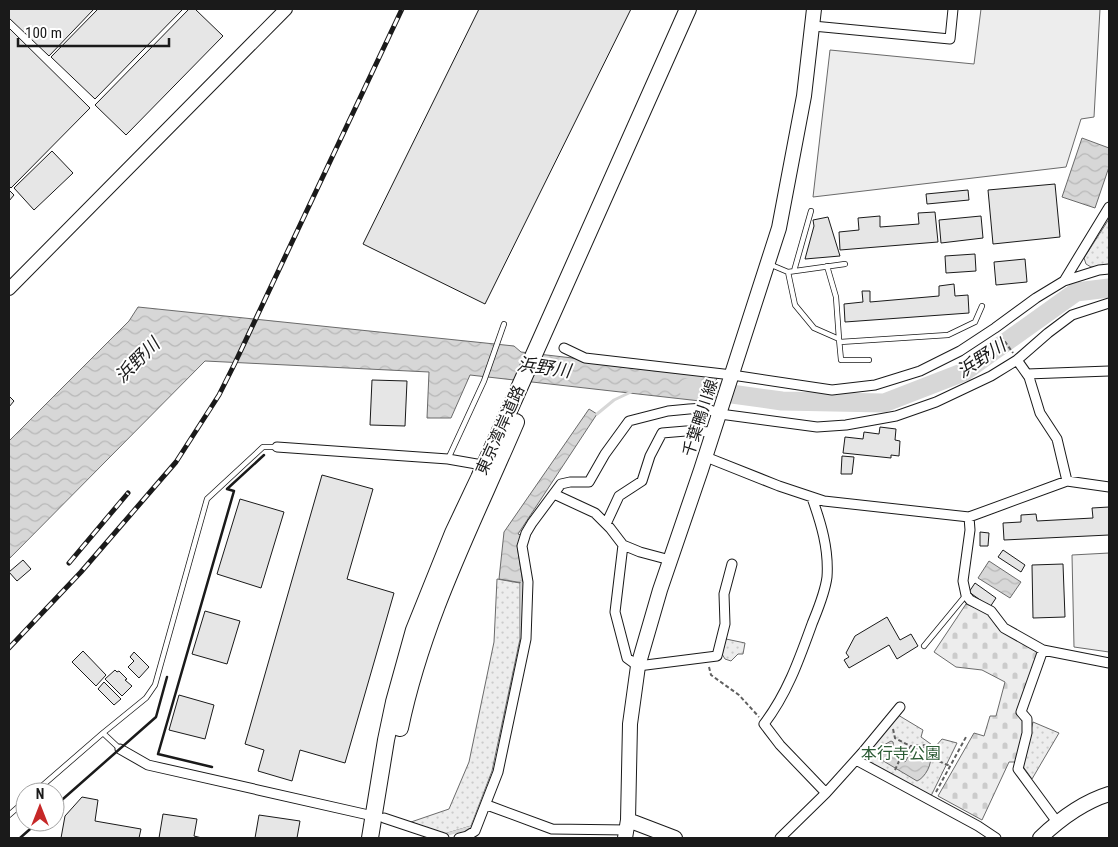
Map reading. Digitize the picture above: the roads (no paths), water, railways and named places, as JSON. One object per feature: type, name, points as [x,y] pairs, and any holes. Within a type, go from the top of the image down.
[{"type":"highway","name":"東京湾岸道路","points":[[370,838],[379,817],[404,711],[426,634],[443,587],[491,467],[688,9]]},
{"type":"highway","name":"東京湾岸道路","points":[[541,351],[700,9]]},
{"type":"highway","name":"東京湾岸道路","points":[[379,817],[381,838]]},
{"type":"main road","name":"千葉鴨川線","points":[[626,830],[630,724],[638,666],[670,560],[706,457],[779,228],[804,96],[814,9]]},
{"type":"main road","points":[[1040,838],[1057,822],[1109,794]]},
{"type":"main road","points":[[626,830],[675,838]]},
{"type":"street","points":[[9,289],[286,9]]},
{"type":"street","points":[[813,26],[950,39],[953,9]]},
{"type":"street","points":[[1064,281],[1109,207]]},
{"type":"street","points":[[564,348],[585,358],[732,375],[832,390],[875,385],[920,371],[960,352],[1036,298],[1064,281],[1099,270],[1109,269]]},
{"type":"street","points":[[459,838],[475,831],[487,805],[498,772],[526,639],[528,582],[522,546],[526,533],[560,484],[590,482],[605,454],[629,421],[668,411],[705,408],[720,413],[817,427],[846,425],[896,416],[936,402],[991,376],[1072,315],[1109,303]]},
{"type":"street","points":[[1016,358],[1027,374],[1040,414],[1057,439],[1067,481]]},
{"type":"street","points":[[1027,374],[1109,371]]},
{"type":"street","points":[[606,524],[619,496],[642,481],[650,456],[662,433],[686,431],[714,432]]},
{"type":"street","points":[[276,447],[448,459],[491,467]]},
{"type":"street","points":[[706,457],[824,501],[969,517],[1067,481],[1109,487]]},
{"type":"street","points":[[554,494],[595,513],[623,545],[670,560]]},
{"type":"street","points":[[812,498],[823,528],[827,576],[824,593],[793,677],[776,709],[764,724],[780,746],[826,793]]},
{"type":"street","points":[[969,517],[970,530],[963,581],[966,596],[991,611],[1004,628],[1043,650],[1109,663]]},
{"type":"street","points":[[623,545],[615,612],[627,658],[638,666],[717,656],[725,624],[724,594],[732,564]]},
{"type":"street","points":[[1043,650],[1021,712],[1027,719],[1027,733],[1018,769],[1057,822]]},
{"type":"street","points":[[780,838],[826,793],[900,707]]},
{"type":"street","points":[[120,749],[148,765],[379,817],[444,838]]},
{"type":"street","points":[[856,760],[978,826],[996,838]]},
{"type":"street","points":[[487,805],[552,829],[626,830]]},
{"type":"lane","points":[[794,271],[812,211]]},
{"type":"lane","points":[[768,264],[788,272],[845,264]]},
{"type":"lane","points":[[826,266],[836,297],[841,360],[869,360]]},
{"type":"lane","points":[[788,272],[795,304],[814,328],[839,340],[948,335],[975,322],[982,306]]},
{"type":"lane","points":[[448,459],[484,381],[504,324]]},
{"type":"lane","points":[[47,782],[146,698],[155,685],[207,499],[263,447],[276,447]]},
{"type":"lane","points":[[924,646],[966,596]]},
{"type":"lane","points":[[103,733],[120,749]]},
{"type":"water","points":[[1082,138],[1109,148],[1109,167],[1095,208],[1062,197]]},
{"type":"water","points":[[138,307],[514,346],[521,352],[718,375],[709,402],[470,375],[451,418],[427,418],[429,372],[205,361],[9,559],[9,441],[129,321]]},
{"type":"water","points":[[589,409],[597,414],[518,534],[521,535],[518,551],[523,583],[499,579],[504,532]]},
{"type":"water","points":[[989,561],[1021,582],[1010,598],[978,578]]},
{"type":"water","points":[[891,741],[893,742],[895,755],[905,762],[913,749],[925,747],[931,758],[925,774],[920,779],[917,781],[875,756],[884,745]]},
{"type":"waterway","name":"浜野川","points":[[688,388],[782,401],[884,403],[964,372],[1076,292],[1109,288]]},
{"type":"waterway","points":[[597,414],[614,400],[631,392]]},
{"type":"waterway","points":[[522,583],[522,637]]},
{"type":"waterway","points":[[448,834],[472,827],[494,771],[501,738]]},
{"type":"railway","points":[[9,648],[81,572],[176,462],[219,395],[402,9]]},
{"type":"railway","points":[[69,563],[128,493]]},
{"type":"park label","name":"本行寺公園","points":[[901,753]]}]
